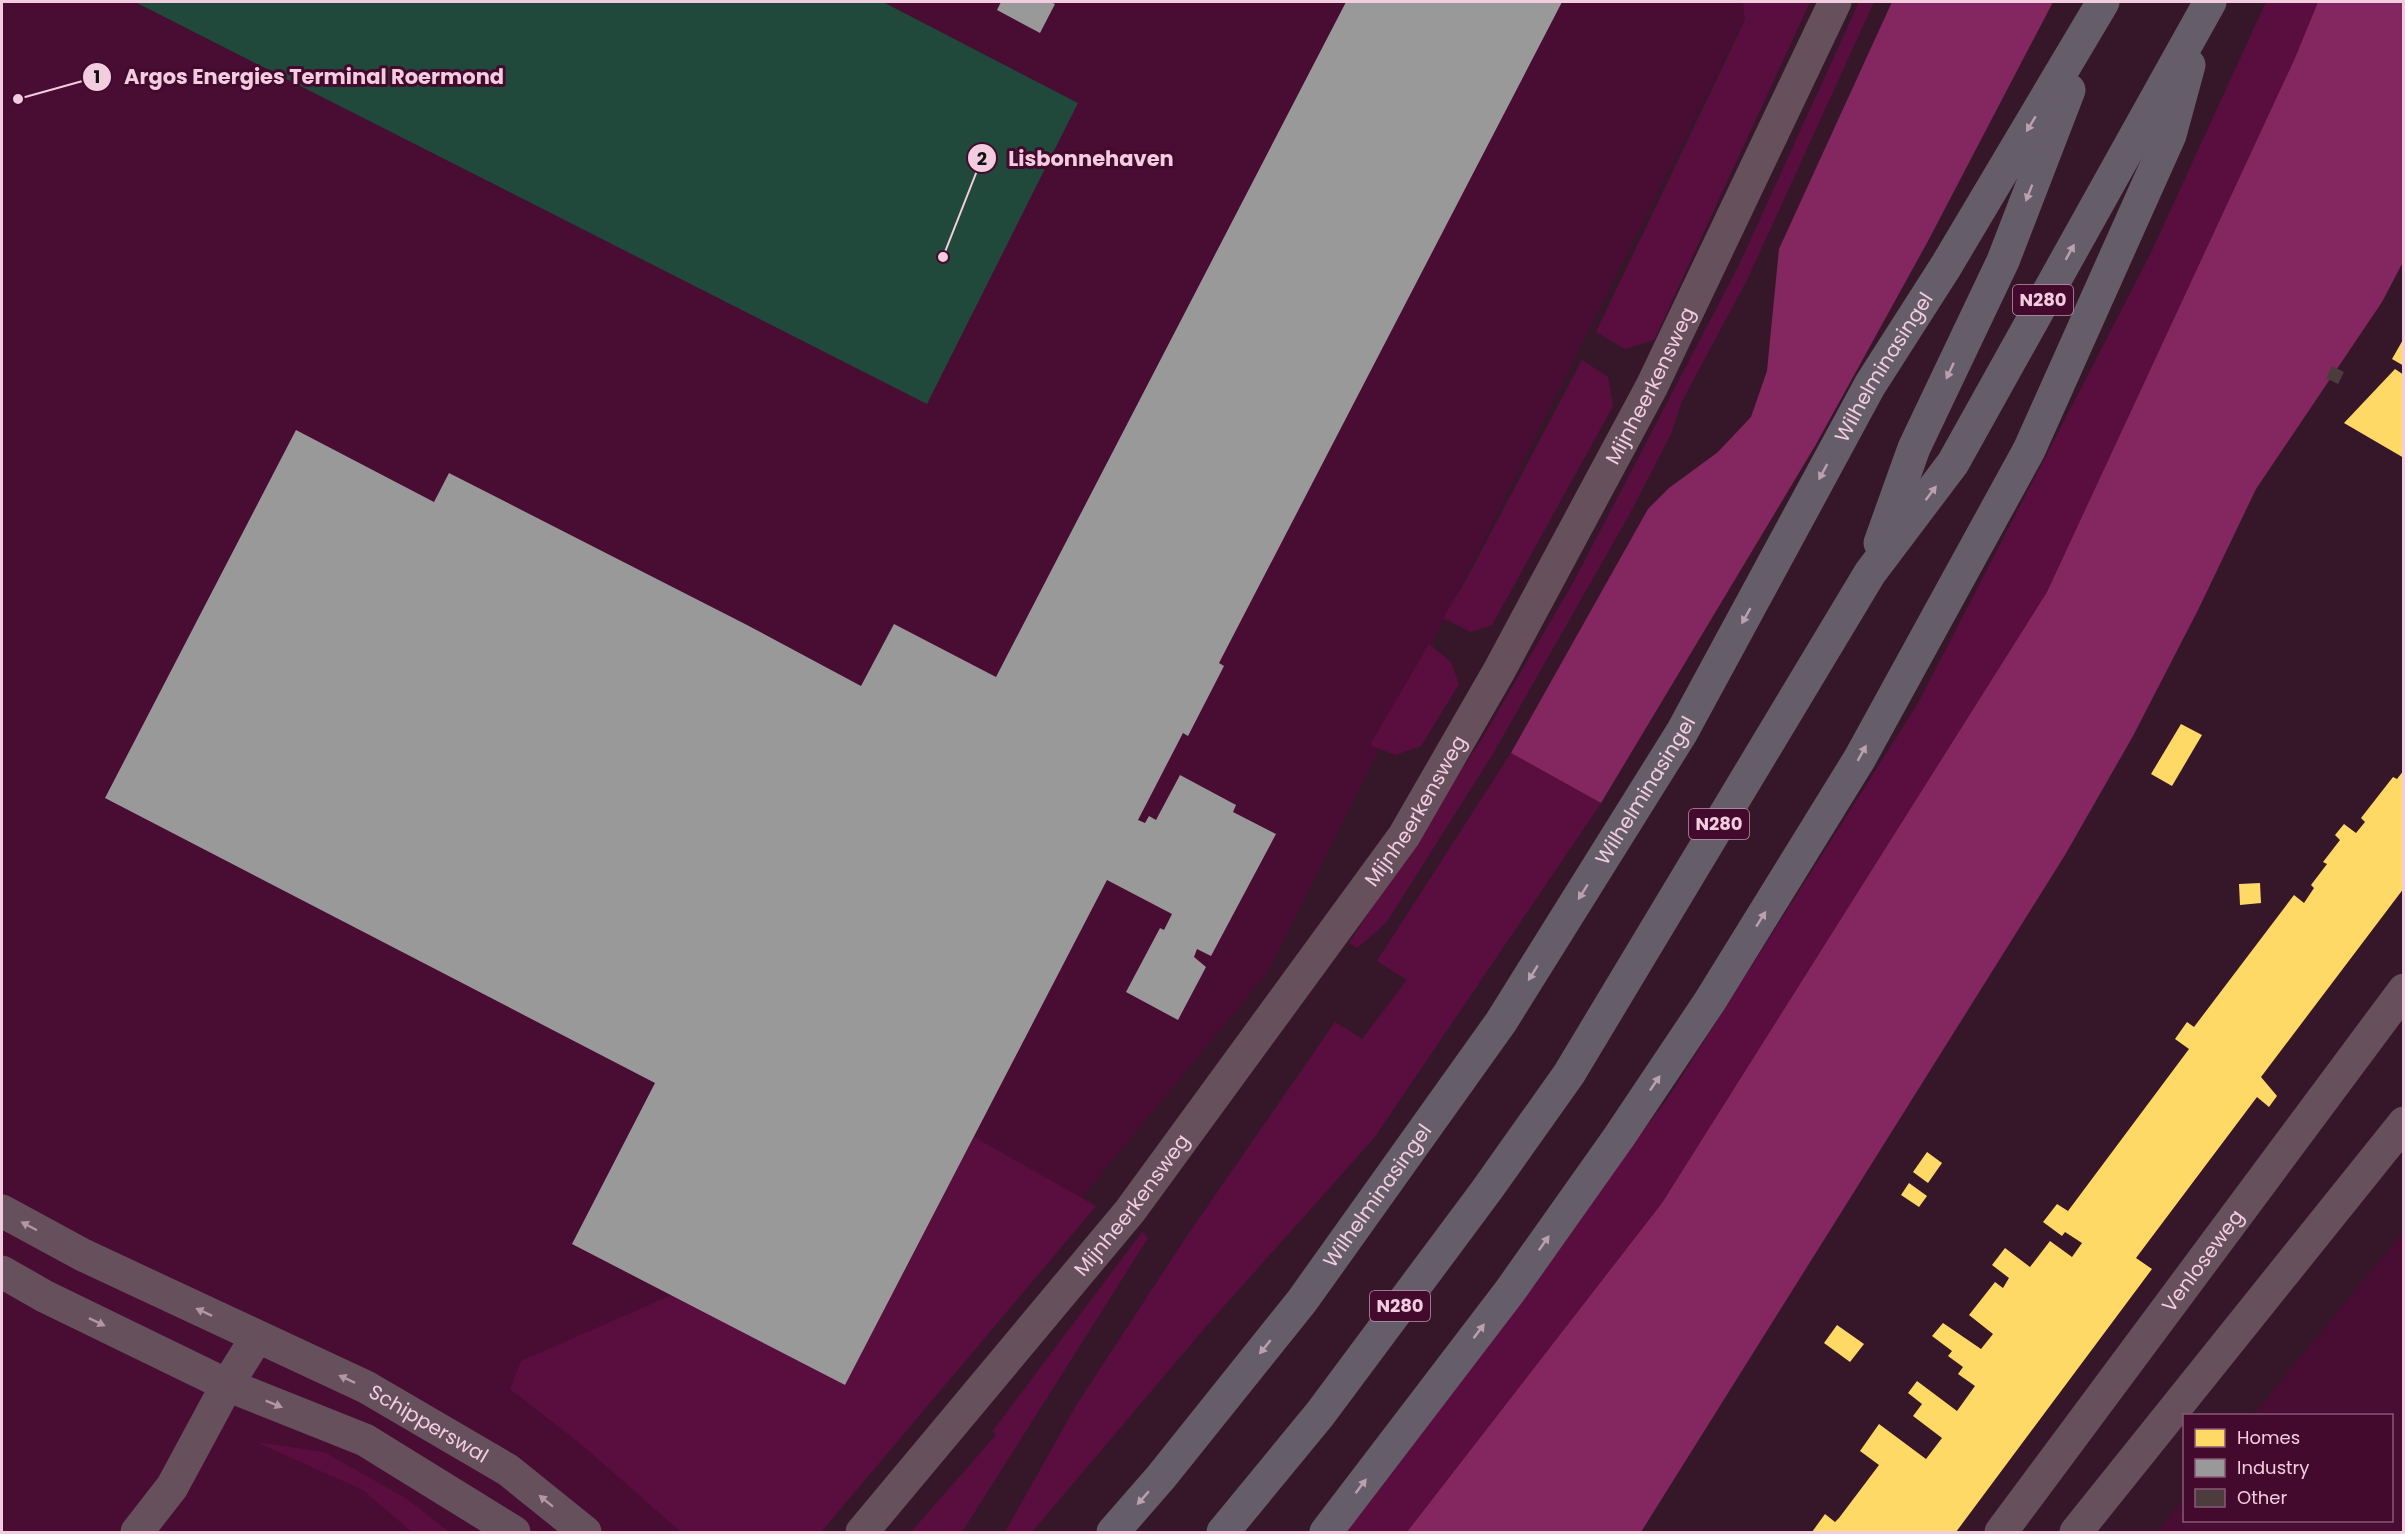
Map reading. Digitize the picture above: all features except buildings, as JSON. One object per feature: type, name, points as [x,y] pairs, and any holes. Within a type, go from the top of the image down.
[{"type":"main road","name":"Wilhelminasingel","points":[[1870,573],[1914,448],[2003,261],[2103,2]]},
{"type":"main road","name":"Wilhelminasingel","points":[[1113,1533],[1161,1477],[1302,1301],[1501,1022],[1682,732],[1870,385],[1946,266],[2103,2]]},
{"type":"main road","name":"Wilhelminasingel","points":[[1223,1533],[1320,1414],[1486,1191],[1569,1074],[1870,573],[1953,463],[2206,9]]},
{"type":"main road","name":"Wilhelminasingel","points":[[1326,1533],[1510,1291],[1619,1137],[1710,1001],[1860,758],[2029,450],[2170,135],[2206,9]]},
{"type":"street","name":"Mijnheerkensweg","points":[[862,1533],[1130,1211],[1404,836],[1499,671],[1652,386],[1835,2]]},
{"type":"street","name":"Venloseweg","points":[[2001,1533],[2403,990]]},
{"type":"street","points":[[2076,1533],[2403,1123]]},
{"type":"street","name":"Schipperswal","points":[[2,1211],[83,1255],[366,1388],[508,1470],[585,1533]]},
{"type":"street","points":[[2,1272],[44,1296],[227,1385],[365,1440],[514,1533]]},
{"type":"street","points":[[137,1533],[172,1487],[227,1385],[257,1337]]},
{"type":"shaded area","points":[[2,2],[135,2],[927,404],[1078,103],[883,2],[1753,2],[1267,973],[892,1428],[780,1532],[2,1532]]},
{"type":"shaded area","points":[[135,2],[883,2],[1078,103],[927,404]]},
{"type":"shaded area","points":[[1743,2],[1810,2],[1654,340],[1625,349],[1596,332],[1745,20]]},
{"type":"shaded area","points":[[1859,2],[1874,2],[1747,280],[1682,401],[1671,434],[1628,517],[1491,757],[1386,923],[1357,948],[1349,943],[1483,737],[1573,583],[1739,265]]},
{"type":"shaded area","points":[[1892,2],[2053,2],[1928,241],[1815,446],[1601,803],[1511,753],[1648,509],[1669,488],[1718,452],[1751,417],[1767,371],[1779,249]]},
{"type":"shaded area","points":[[2266,2],[2318,2],[2295,58],[2047,592],[1662,1203],[1407,1532],[1346,1532],[1670,1095],[1917,705],[2150,255]]},
{"type":"shaded area","points":[[2318,2],[2403,2],[2403,262],[2382,302],[2256,489],[2198,610],[2133,736],[2065,855],[1641,1532],[1407,1532],[1662,1203],[2047,592],[2295,58]]},
{"type":"shaded area","points":[[1582,360],[1608,377],[1613,406],[1492,625],[1471,632],[1443,618],[1467,578]]},
{"type":"shaded area","points":[[1429,644],[1451,662],[1459,684],[1421,746],[1395,755],[1370,745]]},
{"type":"shaded area","points":[[1511,753],[1601,803],[1374,1138],[1208,1324],[1032,1532],[1005,1532],[1077,1404],[1187,1236],[1335,1022],[1362,1039],[1407,980],[1377,961]]},
{"type":"shaded area","points":[[974,1137],[1096,1206],[821,1532],[681,1532],[582,1445],[510,1389],[521,1361],[672,1295],[845,1385]]},
{"type":"shaded area","points":[[1142,1232],[1148,1238],[962,1532],[911,1532],[996,1435],[992,1432]]},
{"type":"shaded area","points":[[2403,1232],[2403,1532],[2157,1532],[2183,1500],[2183,1522],[2393,1522],[2393,1414],[2254,1414]]},
{"type":"shaded area","points":[[256,1442],[324,1452],[407,1499],[449,1532],[412,1532],[363,1490]]},
{"type":"place","name":"Argos Energies Terminal Roermond","points":[[18,99]]},
{"type":"place","name":"Lisbonnehaven","points":[[943,257]]}]
